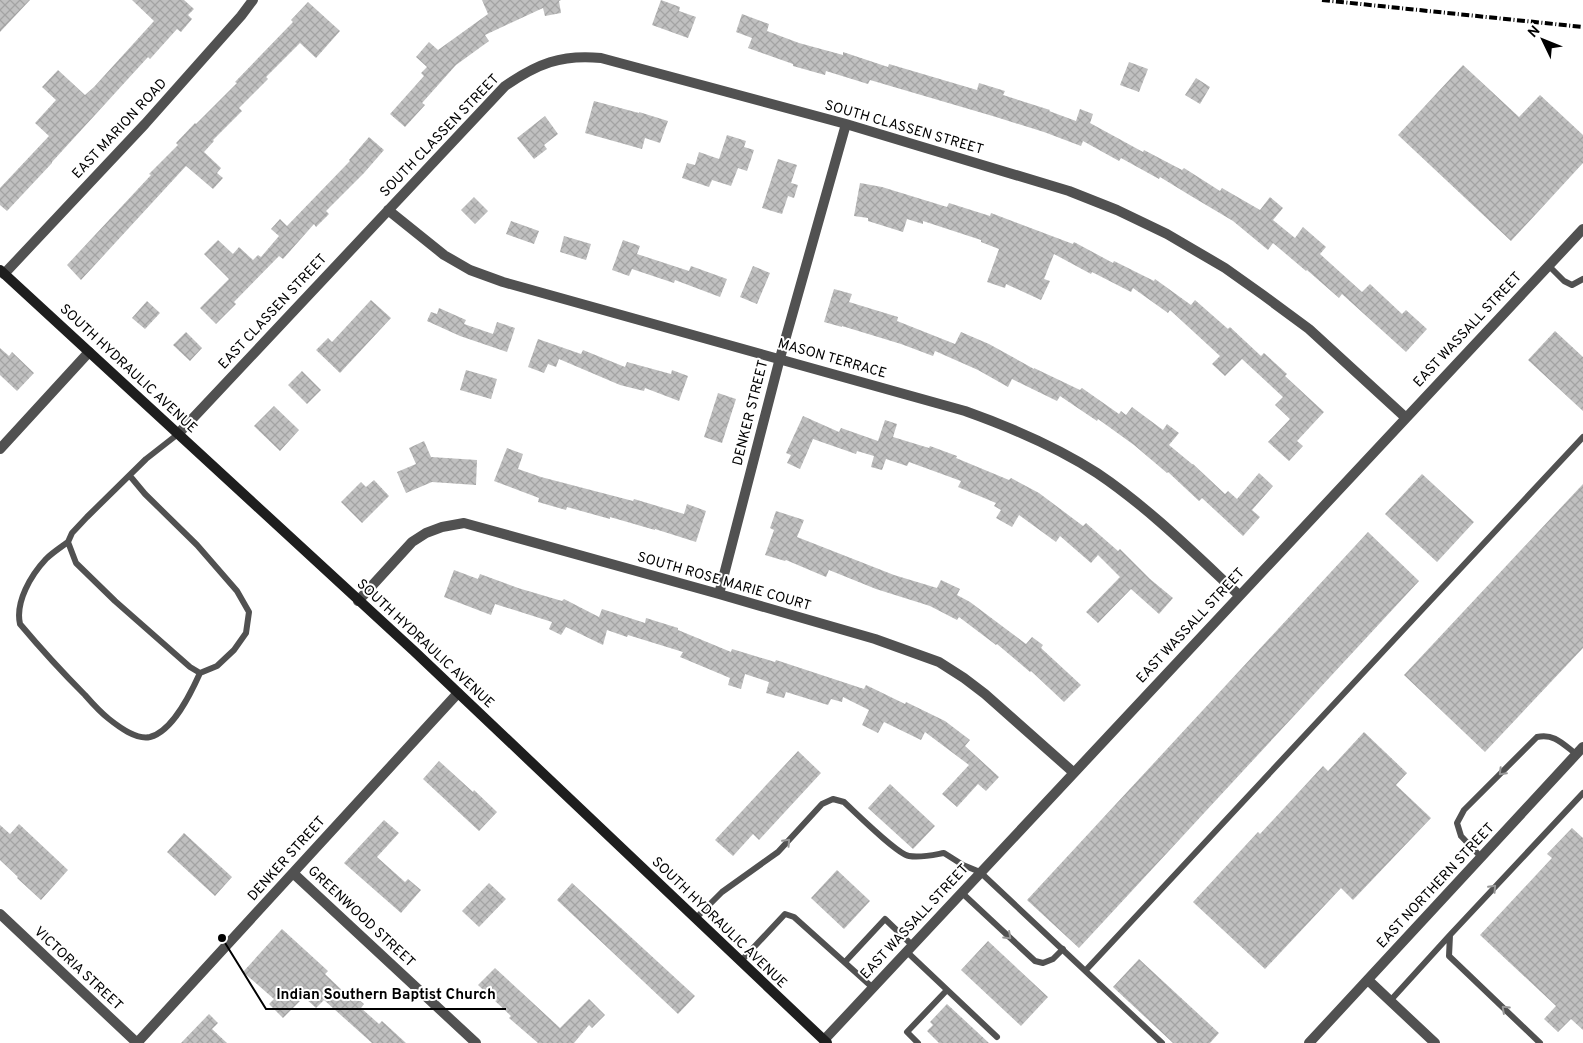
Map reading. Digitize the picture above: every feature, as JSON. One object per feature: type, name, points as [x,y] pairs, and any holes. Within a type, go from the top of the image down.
[{"type":"street","name":"EAST MARION ROAD","points":[[2,272],[145,124],[253,0]]},
{"type":"street","name":"SOUTH CLASSEN STREET","points":[[388,210],[506,86],[525,72],[545,63],[564,58],[584,56],[600,58],[846,124],[1069,191],[1117,210],[1167,234],[1225,268],[1309,329],[1405,418]]},
{"type":"street","name":"DENKER STREET","points":[[719,594],[780,358],[846,124]]},
{"type":"street","name":"MASON TERRACE","points":[[388,210],[444,255],[470,270],[503,282],[780,358],[996,422],[1062,453],[1095,472],[1120,490],[1189,548],[1239,595]]},
{"type":"street","name":"EAST CLASSEN STREET","points":[[178,434],[388,210]]},
{"type":"street","name":"EAST WASSALL STREET","points":[[824,1042],[1073,772],[1583,229]]},
{"type":"street","name":"SOUTH HYDRAULIC AVENUE","points":[[2,272],[414,651],[824,1042]]},
{"type":"street","points":[[0,449],[89,352]]},
{"type":"street","name":"SOUTH ROSE MARIE COURT","points":[[358,601],[412,542],[426,533],[442,527],[464,523],[875,639],[939,662],[985,694],[1073,772]]},
{"type":"street","name":"DENKER STREET","points":[[137,1043],[458,693]]},
{"type":"street","name":"EAST NORTHERN STREET","points":[[1309,1043],[1580,751]]},
{"type":"street","name":"GREENWOOD STREET","points":[[293,873],[476,1043]]},
{"type":"street","name":"VICTORIA STREET","points":[[0,914],[137,1043]]},
{"type":"street","points":[[1368,980],[1435,1043]]},
{"type":"lane","points":[[1548,266],[1572,285],[1583,279]]},
{"type":"lane","points":[[130,476],[145,494],[197,545],[237,591],[249,612],[246,632],[234,650],[217,666],[200,673],[190,696],[169,724],[159,733],[148,737],[138,736],[124,730],[108,719],[54,663],[20,624],[18,617],[25,592],[34,575],[46,559],[68,542],[72,534],[87,517],[146,459],[178,434]]},
{"type":"lane","points":[[1086,970],[1583,437]]},
{"type":"lane","points":[[68,542],[76,563],[122,608],[190,667],[200,673]]},
{"type":"lane","points":[[1481,857],[1461,836],[1458,823],[1464,810],[1536,737],[1546,735],[1580,751]]},
{"type":"lane","points":[[1390,1001],[1583,793]]},
{"type":"lane","points":[[696,919],[722,892],[778,852],[822,804],[833,799],[844,802],[896,849],[908,856],[944,853],[963,865],[980,872],[1162,1043]]},
{"type":"lane","points":[[961,892],[1035,961],[1043,964],[1063,949]]},
{"type":"lane","points":[[740,962],[785,914],[794,917],[872,988]]},
{"type":"lane","points":[[845,962],[885,919],[947,990],[997,1037]]},
{"type":"lane","points":[[1450,935],[1449,956],[1540,1043]]},
{"type":"lane","points":[[918,1043],[907,1032],[947,990]]},
{"type":"building","points":[[0,0],[30,0],[0,32]]},
{"type":"building","points":[[132,0],[184,0],[194,9],[188,15],[192,19],[181,32],[177,29],[150,59],[148,57],[7,211],[0,205],[0,188],[49,136],[35,123],[56,100],[42,87],[58,70],[85,95],[94,87],[154,21]]},
{"type":"building","points":[[482,0],[561,0],[559,1],[561,13],[545,16],[543,8],[485,35],[489,41],[456,65],[422,103],[425,105],[405,127],[390,114],[424,76],[421,73],[427,67],[416,57],[429,42],[438,50],[488,14]]},
{"type":"building","points":[[661,0],[680,7],[679,11],[696,17],[688,38],[652,25]]},
{"type":"building","points":[[308,2],[340,31],[316,58],[300,43],[266,77],[268,79],[239,108],[242,111],[213,140],[204,152],[221,168],[217,173],[223,178],[213,189],[186,166],[81,280],[67,265],[151,175],[149,174],[178,145],[176,143],[237,83],[235,82],[293,22],[291,20]]},
{"type":"building","points":[[742,14],[769,24],[767,31],[799,43],[843,55],[843,52],[888,67],[889,64],[977,90],[979,83],[1005,91],[1003,95],[1050,110],[1076,121],[1080,109],[1093,114],[1090,123],[1143,152],[1144,150],[1182,170],[1184,168],[1220,191],[1222,188],[1260,210],[1270,197],[1283,208],[1273,220],[1295,238],[1303,227],[1326,247],[1320,254],[1362,292],[1370,284],[1402,314],[1406,310],[1427,329],[1406,352],[1342,294],[1339,298],[1273,243],[1268,250],[1233,221],[1160,177],[1159,179],[1121,158],[1119,161],[1083,141],[1081,146],[1044,132],[870,80],[868,84],[826,71],[825,75],[793,66],[793,64],[748,48],[752,38],[736,32]]},
{"type":"building","points":[[1129,62],[1148,69],[1139,92],[1120,85]]},
{"type":"building","points":[[1463,65],[1519,117],[1540,95],[1583,135],[1583,163],[1511,241],[1398,135]]},
{"type":"building","points":[[1196,78],[1210,87],[1200,104],[1185,95]]},
{"type":"building","points":[[594,101],[668,121],[660,143],[645,138],[642,149],[585,133]]},
{"type":"building","points":[[545,116],[558,134],[544,145],[547,149],[534,159],[517,138]]},
{"type":"building","points":[[727,135],[746,141],[744,147],[754,150],[747,171],[738,168],[731,186],[712,180],[709,187],[682,178],[687,163],[695,165],[699,152],[719,159]]},
{"type":"building","points":[[369,137],[384,150],[326,211],[329,214],[316,227],[314,224],[283,259],[279,256],[234,302],[236,304],[216,324],[200,308],[229,279],[204,254],[218,240],[233,254],[239,247],[253,260],[258,255],[261,257],[279,236],[271,229],[280,219],[287,226],[350,161]]},
{"type":"building","points":[[778,159],[797,165],[791,183],[798,185],[794,198],[788,196],[782,214],[762,208]]},
{"type":"building","points":[[860,183],[882,187],[947,207],[949,203],[990,216],[991,213],[1073,244],[1074,242],[1113,263],[1114,261],[1154,281],[1155,279],[1191,305],[1195,300],[1228,329],[1230,327],[1261,356],[1264,353],[1287,374],[1285,376],[1324,412],[1297,441],[1303,446],[1289,461],[1268,442],[1290,419],[1275,405],[1283,397],[1242,359],[1225,376],[1212,364],[1220,356],[1170,310],[1168,313],[1133,288],[1131,292],[1092,272],[1091,274],[1054,254],[1044,279],[1050,281],[1041,300],[1006,284],[1005,288],[987,282],[999,249],[981,242],[981,240],[923,221],[923,224],[907,219],[903,232],[868,221],[868,218],[854,216]]},
{"type":"building","points":[[474,197],[488,211],[475,224],[461,210]]},
{"type":"building","points":[[511,221],[539,231],[534,244],[506,234]]},
{"type":"building","points":[[564,236],[591,244],[586,260],[560,252]]},
{"type":"building","points":[[623,240],[640,246],[637,254],[689,271],[691,266],[727,279],[720,297],[675,280],[674,283],[632,269],[629,276],[612,270]]},
{"type":"building","points":[[753,266],[770,273],[757,304],[740,297]]},
{"type":"building","points":[[834,289],[852,294],[849,302],[898,317],[897,321],[955,344],[961,332],[989,344],[1034,369],[1080,390],[1082,388],[1119,414],[1121,411],[1126,415],[1132,407],[1163,430],[1167,424],[1179,433],[1169,445],[1193,464],[1225,494],[1228,491],[1237,499],[1259,473],[1273,486],[1252,510],[1260,517],[1243,536],[1202,498],[1199,501],[1168,472],[1134,445],[1098,419],[1097,421],[1060,396],[1057,401],[1012,379],[1008,387],[978,370],[935,351],[933,356],[901,344],[824,322]]},
{"type":"building","points":[[371,300],[391,318],[340,373],[316,350],[328,338],[332,342]]},
{"type":"building","points":[[147,301],[160,313],[145,329],[132,318]]},
{"type":"building","points":[[439,308],[466,320],[464,324],[493,334],[497,322],[515,328],[507,352],[460,336],[427,321],[431,312],[437,314]]},
{"type":"building","points":[[1555,331],[1583,357],[1583,411],[1528,360]]},
{"type":"building","points":[[186,332],[202,348],[190,361],[173,345]]},
{"type":"building","points":[[538,339],[581,354],[583,350],[625,367],[627,362],[671,374],[672,370],[688,376],[679,401],[645,388],[644,391],[620,385],[559,359],[556,367],[548,364],[544,373],[528,367]]},
{"type":"building","points":[[0,348],[9,356],[12,352],[34,373],[17,391],[0,375]]},
{"type":"building","points":[[466,370],[497,379],[491,399],[460,390]]},
{"type":"building","points":[[302,371],[321,390],[307,404],[288,385]]},
{"type":"building","points":[[718,393],[736,399],[722,443],[704,437]]},
{"type":"building","points":[[274,406],[299,430],[280,451],[254,426]]},
{"type":"building","points":[[803,416],[839,432],[841,428],[878,441],[885,420],[897,424],[893,437],[929,448],[930,446],[1009,480],[1011,478],[1039,493],[1083,526],[1086,523],[1118,551],[1120,549],[1150,579],[1173,598],[1159,614],[1131,589],[1098,623],[1086,612],[1120,577],[1098,555],[1091,563],[1060,536],[1056,542],[1019,515],[1012,527],[996,518],[1001,510],[994,506],[996,503],[958,487],[961,481],[909,462],[907,466],[886,459],[882,470],[871,467],[874,456],[857,451],[856,454],[813,439],[800,469],[787,463],[791,455],[786,453]]},
{"type":"building","points":[[424,441],[431,457],[477,460],[476,485],[432,482],[406,493],[397,472],[416,464],[409,448]]},
{"type":"building","points":[[507,448],[523,454],[518,469],[541,477],[633,501],[634,499],[684,514],[687,504],[706,511],[696,542],[610,517],[610,519],[567,507],[566,510],[538,502],[539,498],[494,481]]},
{"type":"building","points":[[1422,474],[1474,522],[1437,562],[1385,514]]},
{"type":"building","points":[[374,480],[389,496],[362,523],[341,502],[361,482],[366,487]]},
{"type":"building","points":[[1583,484],[1583,648],[1485,752],[1404,675]]},
{"type":"building","points":[[776,511],[804,520],[797,537],[894,575],[937,588],[941,580],[960,589],[957,595],[970,602],[1026,644],[1032,637],[1043,645],[1041,648],[1081,685],[1064,702],[1031,671],[959,617],[957,620],[930,606],[876,589],[829,570],[826,577],[786,560],[765,555],[774,530],[770,528]]},
{"type":"building","points":[[1368,532],[1419,581],[1079,948],[1027,900]]},
{"type":"building","points":[[454,570],[478,579],[480,574],[518,588],[562,601],[564,599],[599,617],[602,609],[645,623],[646,618],[678,628],[678,630],[731,652],[732,649],[775,662],[776,660],[864,689],[866,685],[945,721],[970,740],[965,746],[999,777],[986,791],[978,784],[957,807],[942,794],[969,765],[925,732],[921,740],[884,722],[878,733],[862,725],[869,710],[843,697],[842,702],[831,699],[828,705],[786,692],[784,698],[766,693],[769,682],[745,674],[741,689],[728,685],[730,678],[680,657],[683,652],[628,635],[627,637],[607,630],[603,645],[566,627],[561,635],[549,629],[552,622],[495,604],[491,615],[444,597]]},
{"type":"building","points":[[1364,732],[1407,773],[1396,785],[1431,818],[1353,900],[1341,888],[1265,969],[1193,902],[1323,766],[1328,771]]},
{"type":"building","points":[[798,751],[821,773],[759,840],[753,834],[733,856],[715,840]]},
{"type":"building","points":[[439,761],[497,812],[479,831],[423,779]]},
{"type":"building","points":[[890,784],[935,826],[913,849],[868,808]]},
{"type":"building","points":[[384,820],[399,833],[377,857],[405,882],[408,879],[421,890],[401,913],[344,863]]},
{"type":"building","points":[[19,824],[68,870],[41,900],[0,860],[0,825],[10,834]]},
{"type":"building","points":[[1572,828],[1583,838],[1583,1030],[1571,1019],[1558,1032],[1544,1019],[1556,1006],[1480,935],[1552,858],[1547,854]]},
{"type":"building","points":[[184,833],[232,877],[215,896],[167,852]]},
{"type":"building","points":[[837,870],[870,901],[844,929],[811,898]]},
{"type":"building","points":[[489,883],[506,899],[479,927],[462,911]]},
{"type":"building","points":[[572,883],[695,996],[678,1014],[557,900]]},
{"type":"building","points":[[282,929],[328,971],[325,974],[346,994],[349,991],[364,1004],[361,1008],[379,1024],[382,1021],[406,1043],[372,1043],[324,1000],[316,1008],[304,997],[283,1018],[269,1004],[274,999],[243,972]]},
{"type":"building","points":[[988,941],[1048,997],[1021,1026],[961,970]]},
{"type":"building","points":[[1139,959],[1219,1033],[1210,1043],[1173,1043],[1113,987]]},
{"type":"building","points":[[495,968],[560,1028],[589,999],[605,1015],[592,1028],[589,1025],[574,1043],[538,1043],[509,1018],[511,1016],[478,985]]},
{"type":"building","points":[[947,1004],[989,1043],[939,1043],[927,1031],[933,1025],[930,1022]]},
{"type":"building","points":[[209,1014],[218,1023],[212,1029],[227,1043],[181,1043]]},
{"type":"railway","points":[[1322,0],[1583,27]]},
{"type":"place","name":"Indian Southern Baptist Church","points":[[222,938]]}]
